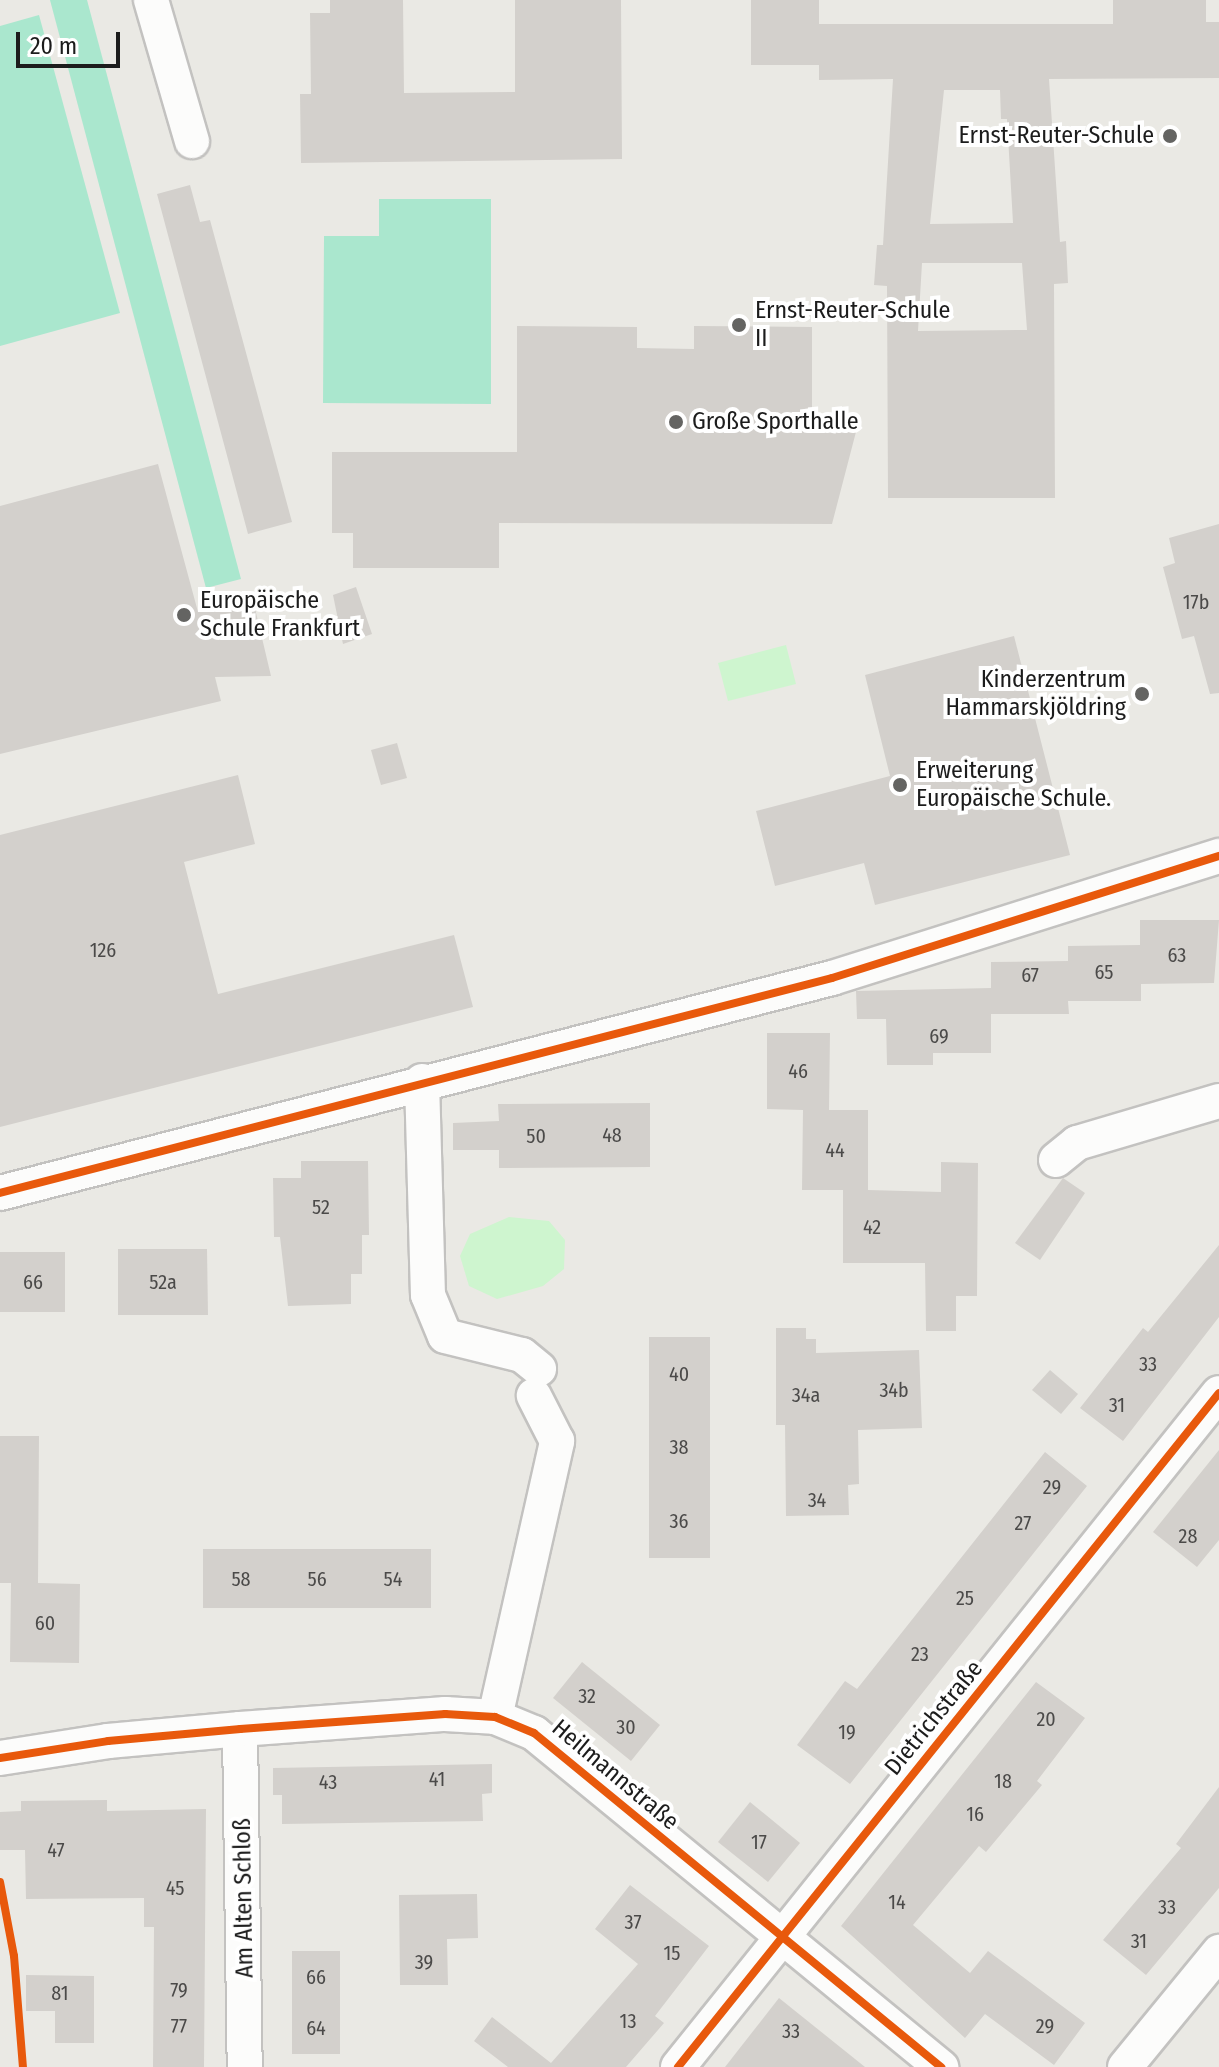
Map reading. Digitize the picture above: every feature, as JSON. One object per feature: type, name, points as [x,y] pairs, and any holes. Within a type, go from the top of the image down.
[{"type":"street","points":[[151,0],[192,141]]},
{"type":"street","points":[[0,1193],[138,1161],[422,1081],[832,978],[1219,856]]},
{"type":"street","points":[[422,1081],[428,1295],[445,1336],[522,1355],[536,1382],[557,1441],[495,1717]]},
{"type":"street","points":[[1056,1160],[1077,1143],[1219,1101]]},
{"type":"street","name":"Dietrichstraße","points":[[678,2067],[1219,1393]]},
{"type":"street","name":"Heilmannstraße","points":[[0,1758],[108,1741],[240,1729],[445,1714],[495,1717],[534,1733],[782,1940],[941,2067]]},
{"type":"street","name":"Am Alten Schloß","points":[[240,1729],[245,2067]]},
{"type":"street","points":[[1125,2067],[1219,1952]]},
{"type":"green space","points":[[50,0],[87,0],[241,579],[206,588]]},
{"type":"green space","points":[[39,15],[120,313],[0,346],[0,26]]},
{"type":"green space","points":[[379,199],[491,199],[491,404],[323,403],[324,236],[379,236]]},
{"type":"green space","points":[[786,645],[796,684],[728,701],[718,663]]},
{"type":"green space","points":[[509,1217],[549,1221],[565,1240],[564,1269],[543,1286],[497,1299],[469,1286],[460,1256],[470,1234]]},
{"type":"building","points":[[330,0],[403,0],[404,93],[515,92],[515,0],[621,0],[622,159],[301,163],[300,94],[311,94],[310,13],[330,13]]},
{"type":"building","points":[[751,0],[819,0],[819,24],[1113,24],[1113,0],[1206,0],[1206,22],[1219,22],[1219,78],[1049,79],[1060,242],[1066,241],[1068,283],[1054,284],[1055,498],[888,498],[887,286],[874,285],[877,245],[883,245],[893,79],[819,80],[819,65],[751,65]],"holes":[[[944,90],[1000,90],[1001,119],[1007,119],[1013,223],[930,224]],[[922,263],[1022,263],[1027,330],[918,331]]]},
{"type":"building","points":[[190,185],[200,222],[210,220],[292,522],[248,534],[157,194]]},
{"type":"building","name":"Große Sporthalle","points":[[517,326],[637,327],[637,348],[694,349],[694,326],[812,327],[812,416],[857,428],[832,524],[499,523],[499,568],[353,568],[353,533],[332,533],[332,452],[517,452]]},
{"type":"building","points":[[158,464],[198,612],[253,600],[271,676],[215,677],[221,701],[0,754],[0,506]]},
{"type":"building","points":[[1219,524],[1219,693],[1210,694],[1194,636],[1182,639],[1163,567],[1175,563],[1169,538]]},
{"type":"building","points":[[356,587],[372,634],[343,644],[333,595]]},
{"type":"building","name":"Erweiterung Europäische Schule.","points":[[1014,636],[1070,855],[875,905],[864,863],[775,886],[756,811],[890,776],[865,675]]},
{"type":"building","points":[[397,743],[407,778],[381,785],[371,750]]},
{"type":"building","points":[[238,775],[255,844],[184,862],[218,994],[454,935],[473,1007],[0,1127],[0,835]]},
{"type":"building","points":[[1140,920],[1219,920],[1214,983],[1141,984],[1141,1001],[1068,1001],[1069,1014],[991,1014],[991,1053],[933,1053],[933,1065],[887,1065],[886,1019],[857,1019],[856,991],[991,988],[991,962],[1068,961],[1068,946],[1140,945]]},
{"type":"building","points":[[767,1033],[830,1033],[829,1110],[868,1110],[868,1190],[941,1192],[941,1162],[978,1163],[977,1296],[956,1296],[956,1331],[926,1331],[925,1263],[843,1263],[843,1190],[802,1190],[803,1110],[767,1109]]},
{"type":"building","points":[[650,1103],[650,1167],[499,1168],[499,1150],[453,1150],[453,1123],[499,1121],[498,1104]]},
{"type":"building","points":[[301,1161],[368,1161],[369,1235],[362,1235],[362,1274],[351,1274],[351,1304],[288,1306],[280,1237],[274,1237],[273,1178],[301,1178]]},
{"type":"building","points":[[1063,1178],[1085,1193],[1040,1260],[1015,1243]]},
{"type":"building","points":[[1219,1245],[1219,1317],[1123,1441],[1080,1408],[1143,1328],[1148,1332]]},
{"type":"building","points":[[118,1249],[207,1249],[208,1315],[118,1315]]},
{"type":"building","points":[[0,1252],[65,1252],[65,1312],[0,1312]]},
{"type":"building","points":[[776,1328],[806,1328],[806,1339],[816,1339],[816,1353],[919,1350],[922,1428],[858,1430],[859,1484],[848,1485],[849,1515],[786,1516],[785,1425],[776,1425]]},
{"type":"building","points":[[649,1337],[710,1337],[710,1558],[649,1558]]},
{"type":"building","points":[[1050,1370],[1078,1394],[1061,1414],[1032,1390]]},
{"type":"building","points":[[0,1436],[39,1436],[38,1583],[80,1584],[79,1663],[10,1662],[11,1583],[0,1583]]},
{"type":"building","points":[[1219,1450],[1219,1540],[1197,1567],[1153,1532]]},
{"type":"building","points":[[1045,1452],[1087,1486],[850,1784],[797,1745],[845,1681],[857,1689]]},
{"type":"building","points":[[203,1549],[431,1549],[431,1608],[203,1608]]},
{"type":"building","points":[[582,1662],[660,1725],[631,1761],[553,1698]]},
{"type":"building","points":[[1036,1682],[1085,1718],[1037,1781],[1042,1785],[986,1852],[979,1846],[913,1925],[970,1973],[988,1951],[1085,2023],[1054,2065],[985,2014],[965,2038],[841,1926]]},
{"type":"building","points":[[492,1764],[492,1793],[482,1794],[483,1821],[282,1824],[282,1795],[273,1795],[273,1768]]},
{"type":"building","points":[[1219,1787],[1219,1888],[1146,1975],[1103,1940],[1181,1848],[1176,1844]]},
{"type":"building","points":[[107,1800],[107,1811],[206,1809],[204,2067],[153,2067],[154,1927],[144,1927],[144,1898],[26,1899],[25,1850],[0,1850],[0,1812],[21,1811],[21,1801]]},
{"type":"building","points":[[750,1802],[800,1843],[768,1882],[718,1842]]},
{"type":"building","points":[[630,1885],[709,1946],[655,2016],[664,2023],[626,2067],[508,2067],[474,2041],[492,2017],[551,2063],[638,1964],[595,1929]]},
{"type":"building","points":[[477,1894],[478,1938],[447,1939],[448,1985],[400,1985],[399,1895]]},
{"type":"building","points":[[292,1951],[340,1951],[340,2054],[292,2054]]},
{"type":"building","points":[[26,1975],[94,1976],[94,2043],[55,2043],[55,2011],[26,2011]]},
{"type":"building","points":[[779,1998],[865,2067],[725,2067]]},
{"type":"cycle path","points":[[0,1193],[832,978],[1219,856]]},
{"type":"cycle path","points":[[678,2067],[1219,1393]]},
{"type":"cycle path","points":[[0,1758],[108,1741],[240,1729],[445,1714],[495,1717],[534,1733],[941,2067]]},
{"type":"cycle path","points":[[0,1882],[14,1956],[23,2067]]},
{"type":"place","name":"Ernst-Reuter-Schule","points":[[1170,136]]},
{"type":"place","name":"Ernst-Reuter-Schule II","points":[[739,325]]},
{"type":"place","name":"Große Sporthalle","points":[[676,422]]},
{"type":"place","name":"Europäische Schule Frankfurt","points":[[184,615]]},
{"type":"place","name":"Kinderzentrum Hammarskjöldring","points":[[1142,694]]},
{"type":"place","name":"Erweiterung Europäische Schule.","points":[[900,785]]}]
